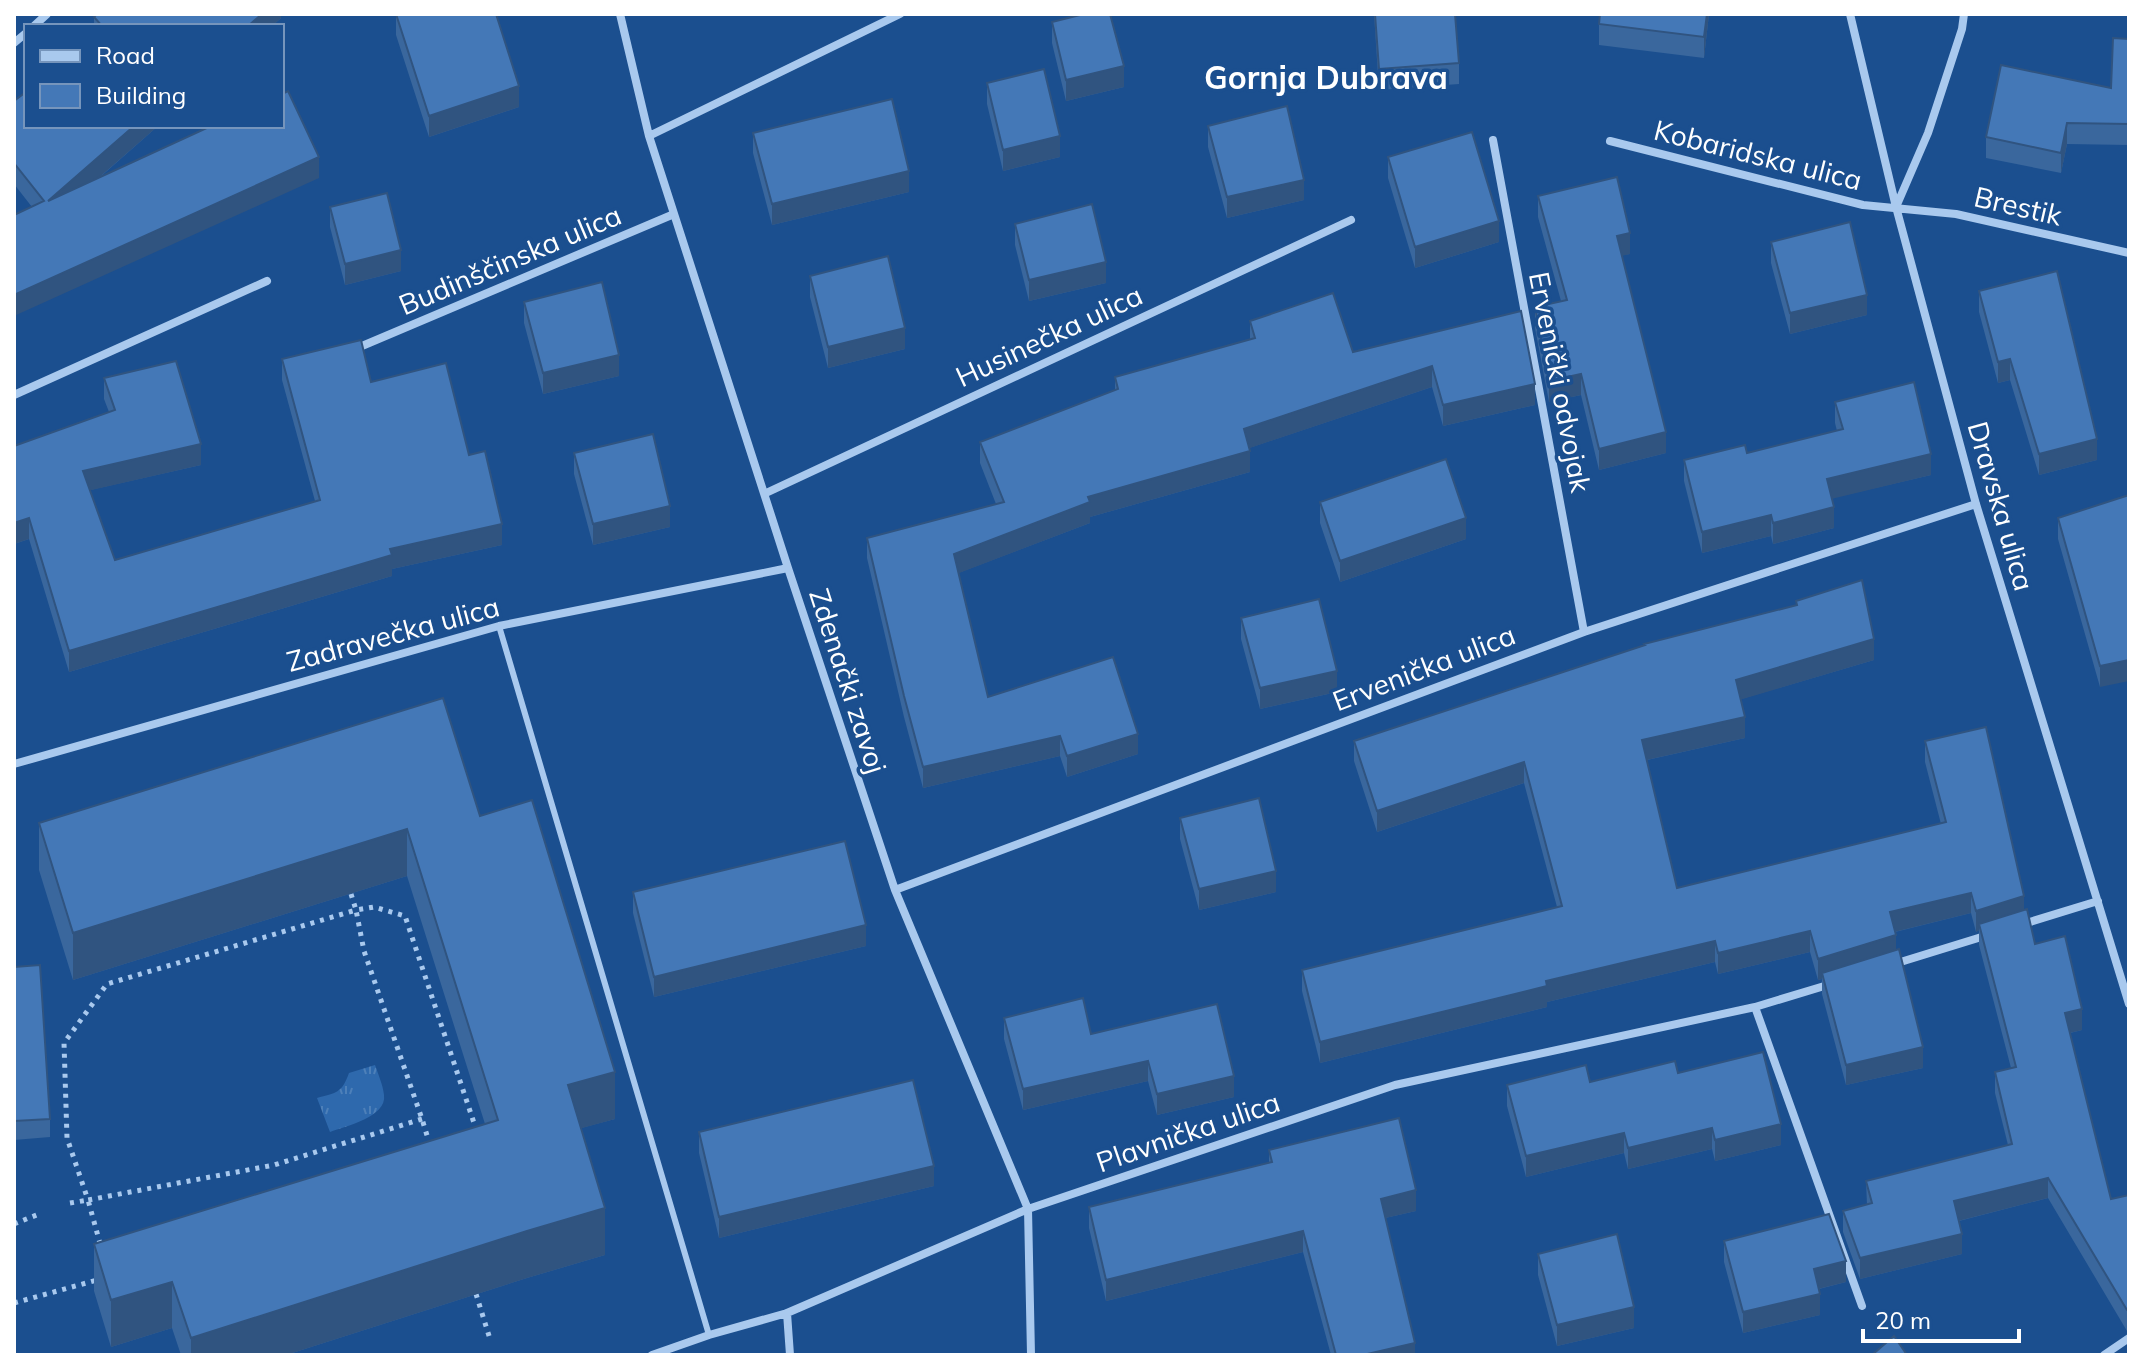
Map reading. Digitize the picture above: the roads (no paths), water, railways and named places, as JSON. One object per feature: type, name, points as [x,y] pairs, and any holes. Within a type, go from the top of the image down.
[{"type":"street","name":"Zdenački zavoj","points":[[620,14],[649,136],[895,890],[1028,1209],[1031,1355]]},
{"type":"street","points":[[649,136],[900,14]]},
{"type":"street","name":"Dravska ulica","points":[[1850,14],[1896,207],[1976,504],[2129,1004]]},
{"type":"street","points":[[1896,207],[1928,133],[1962,29],[1964,14]]},
{"type":"street","name":"Ervenički odvojak","points":[[1493,140],[1584,632]]},
{"type":"street","name":"Kobaridska ulica","points":[[1610,141],[1863,205],[1896,207]]},
{"type":"street","name":"Brestik","points":[[1896,207],[1956,214],[2129,253]]},
{"type":"street","name":"Budinščinska ulica","points":[[362,346],[674,214]]},
{"type":"street","name":"Husinečka ulica","points":[[766,493],[1351,220]]},
{"type":"street","points":[[14,395],[267,281]]},
{"type":"street","name":"Ervenička ulica","points":[[895,890],[1584,632],[1976,504]]},
{"type":"street","name":"Zadravečka ulica","points":[[14,764],[499,626],[788,568]]},
{"type":"street","points":[[2009,929],[2098,901]]},
{"type":"street","points":[[1890,965],[1994,933]]},
{"type":"street","name":"Plavnička ulica","points":[[652,1355],[787,1313],[1028,1209],[1395,1085],[1755,1007],[1845,979]]},
{"type":"street","points":[[1755,1007],[1862,1306]]},
{"type":"street","points":[[787,1313],[790,1355]]},
{"type":"street","points":[[2104,1355],[2129,1338]]},
{"type":"lane","points":[[499,626],[709,1335]]},
{"type":"district","name":"Gornja Dubrava","points":[[1326,78]]}]
